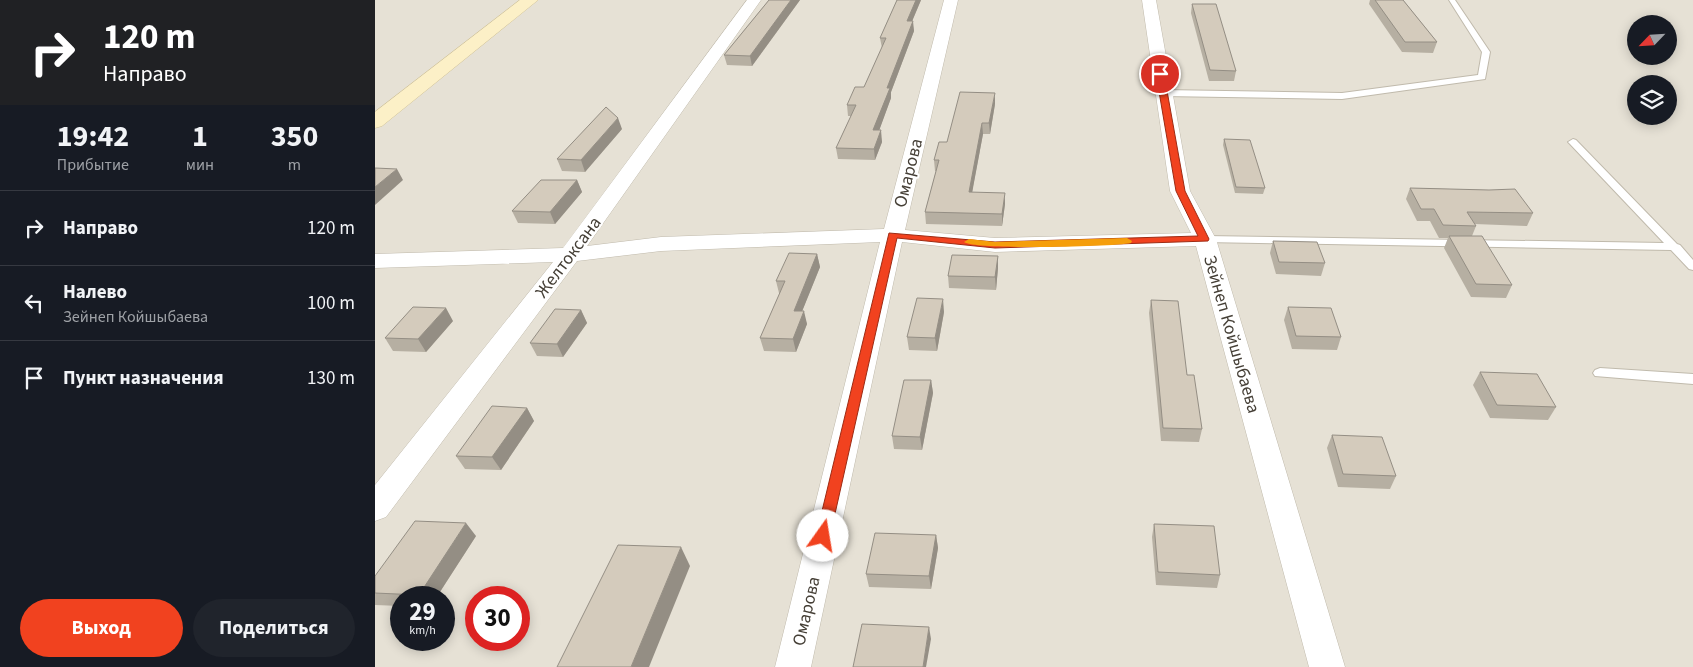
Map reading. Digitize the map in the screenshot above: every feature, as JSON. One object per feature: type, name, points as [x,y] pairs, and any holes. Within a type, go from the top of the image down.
[{"type":"street","points":[[375,122],[530,0]]},
{"type":"street","name":"Желтоксана","points":[[375,508],[570,255],[754,0]]},
{"type":"street","name":"Омарова","points":[[793,667],[893,235],[951,0]]},
{"type":"street","name":"Зейнеп Койшыбаева","points":[[1149,0],[1180,191],[1205,239],[1327,667]]},
{"type":"street","points":[[375,261],[570,255],[661,244],[893,235],[995,245],[1205,239]]},
{"type":"lane","points":[[1163,93],[1341,96],[1482,78],[1486,52],[1452,0]]},
{"type":"lane","points":[[1573,142],[1676,247],[1693,267]]},
{"type":"lane","points":[[1205,239],[1676,247]]},
{"type":"lane","points":[[1600,373],[1693,379]]},
{"type":"shaded area","points":[[375,0],[1693,0],[1693,667],[375,667]]},
{"type":"building","points":[[769,0],[791,0],[750,56],[724,55]]},
{"type":"building","points":[[897,0],[916,0],[907,21],[913,21],[873,130],[881,130],[874,149],[836,148],[856,105],[847,105],[855,87],[864,87],[886,38],[880,38]]},
{"type":"building","points":[[1375,0],[1403,0],[1437,42],[1405,42]]},
{"type":"building","points":[[1192,4],[1216,4],[1236,71],[1210,70]]},
{"type":"building","points":[[960,92],[995,93],[989,123],[982,123],[969,192],[1005,193],[1002,214],[925,212],[939,160],[934,160],[939,142],[947,142]]},
{"type":"building","points":[[606,107],[618,118],[581,160],[557,159]]},
{"type":"building","points":[[1224,139],[1250,140],[1265,188],[1236,187]]},
{"type":"building","points":[[375,168],[397,169],[375,187]]},
{"type":"building","points":[[541,180],[577,180],[550,212],[512,211]]},
{"type":"building","points":[[1410,188],[1515,189],[1533,213],[1467,212],[1476,226],[1443,225],[1434,209],[1421,209]]},
{"type":"building","points":[[1449,236],[1482,236],[1512,285],[1476,284]]},
{"type":"building","points":[[1273,241],[1317,242],[1325,263],[1279,262]]},
{"type":"building","points":[[789,253],[817,254],[794,311],[804,311],[793,339],[760,338],[785,281],[776,281]]},
{"type":"building","points":[[952,255],[998,256],[995,277],[948,276]]},
{"type":"building","points":[[917,298],[943,299],[935,338],[907,337]]},
{"type":"building","points":[[1151,300],[1178,301],[1187,375],[1194,375],[1202,429],[1163,428]]},
{"type":"building","points":[[413,307],[446,308],[418,339],[385,338]]},
{"type":"building","points":[[1288,307],[1331,308],[1341,337],[1296,336]]},
{"type":"building","points":[[555,309],[581,310],[557,344],[530,343]]},
{"type":"building","points":[[1480,372],[1537,374],[1556,407],[1497,405]]},
{"type":"building","points":[[904,380],[931,380],[920,437],[892,436]]},
{"type":"building","points":[[492,406],[527,408],[492,457],[456,456]]},
{"type":"building","points":[[1332,435],[1382,437],[1396,476],[1343,474]]},
{"type":"building","points":[[415,521],[466,523],[425,586],[390,586],[390,594],[375,593],[375,576]]},
{"type":"building","points":[[1154,524],[1214,526],[1220,575],[1158,572]]},
{"type":"building","points":[[875,533],[936,535],[929,576],[866,574]]},
{"type":"building","points":[[618,545],[681,547],[631,667],[557,667]]},
{"type":"building","points":[[862,624],[929,627],[923,667],[853,667]]},
{"type":"slow traffic","points":[[969,242],[995,245],[1127,241]]},
{"type":"route","points":[[823,536],[893,235],[995,245],[1205,239],[1180,191],[1160,74]]}]
